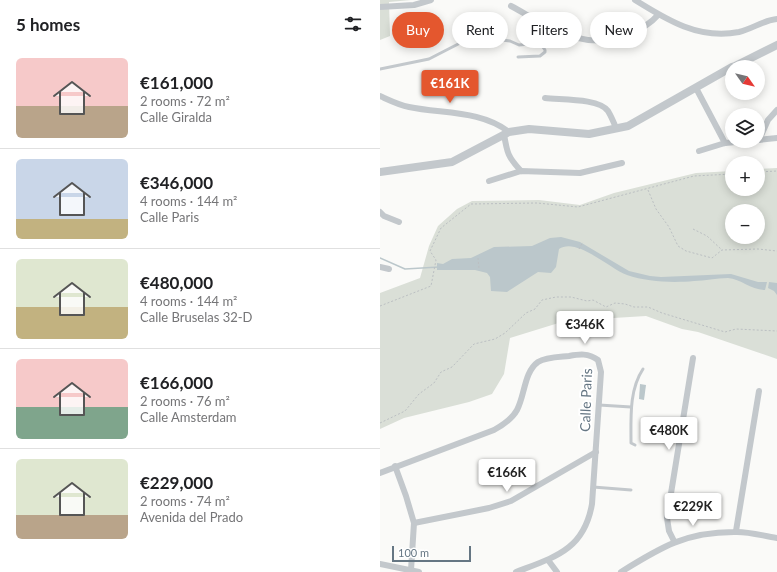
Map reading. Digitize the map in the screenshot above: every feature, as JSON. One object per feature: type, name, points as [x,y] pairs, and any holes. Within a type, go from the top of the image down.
[{"type":"street","points":[[380,7],[414,5],[431,0]]},
{"type":"street","points":[[635,0],[658,15],[688,29],[707,34],[739,32],[777,19]]},
{"type":"street","points":[[511,6],[578,39],[603,42],[624,36],[640,29],[653,21],[658,15]]},
{"type":"street","points":[[746,60],[777,45]]},
{"type":"street","points":[[380,172],[452,162],[507,133],[529,129],[589,134],[628,126],[725,71]]},
{"type":"street","points":[[696,88],[725,143],[699,151]]},
{"type":"street","points":[[380,96],[407,107],[486,119],[501,126],[507,133],[507,154],[510,160],[521,171]]},
{"type":"street","points":[[544,98],[592,102],[608,110],[616,128]]},
{"type":"street","points":[[765,127],[768,120],[777,110]]},
{"type":"street","points":[[765,139],[777,138]]},
{"type":"street","points":[[489,181],[521,171],[580,173],[622,163]]},
{"type":"street","points":[[380,212],[384,216],[399,222]]},
{"type":"street","points":[[380,267],[389,269]]},
{"type":"street","name":"Calle Paris","points":[[380,473],[395,466],[494,430],[502,425],[517,410],[532,368],[539,362],[546,359],[587,354],[598,360],[601,372],[596,452],[590,516],[584,532],[575,542],[548,560],[516,572]]},
{"type":"street","points":[[674,541],[669,531],[667,518],[693,358]]},
{"type":"street","points":[[736,532],[759,391]]},
{"type":"street","points":[[414,523],[489,508],[511,501],[596,452]]},
{"type":"street","points":[[395,466],[414,523],[411,570]]},
{"type":"street","points":[[621,572],[674,541],[702,534],[736,532],[777,538]]},
{"type":"street","points":[[548,560],[557,572]]},
{"type":"street","points":[[380,564],[419,572]]},
{"type":"lane","points":[[380,69],[387,66],[429,59],[464,41],[478,37],[510,41],[519,45],[540,43],[545,50],[545,52],[540,56],[518,57]]},
{"type":"lane","points":[[636,445],[631,443],[631,407],[638,377],[643,369]]},
{"type":"lane","points":[[599,405],[631,407]]},
{"type":"lane","points":[[593,487],[631,490]]},
{"type":"path","points":[[765,172],[777,171]]},
{"type":"path","points":[[380,306],[431,286],[436,260],[430,251],[441,228],[471,204],[538,203],[578,207],[694,176],[725,174]]},
{"type":"path","points":[[648,189],[656,209],[670,227],[678,246],[686,251],[712,258],[722,250],[758,249],[777,252]]},
{"type":"path","points":[[694,229],[708,236],[722,250]]},
{"type":"path","points":[[579,249],[583,242]]},
{"type":"path","points":[[478,258],[479,269]]},
{"type":"path","points":[[380,423],[406,411],[419,394],[434,383],[441,372],[452,367],[474,344],[495,339],[505,333],[526,313],[535,309],[542,300],[556,297],[571,297],[587,301],[593,300],[606,307],[615,303],[634,307],[648,307],[662,313],[725,332],[736,329],[777,331]]},
{"type":"shaded area","points":[[380,0],[411,0],[389,2],[390,36],[380,40]]},
{"type":"shaded area","points":[[777,168],[777,359],[646,316],[565,321],[510,338],[504,374],[492,394],[469,402],[404,418],[380,429],[380,293],[420,278],[429,246],[438,226],[457,209],[472,201],[539,200],[580,205],[614,193],[696,173],[725,171],[725,196],[765,196],[765,169]]},
{"type":"shaded area","points":[[561,237],[580,242],[629,271],[650,276],[661,277],[731,274],[758,282],[767,282],[765,290],[760,290],[737,280],[728,278],[677,282],[643,279],[620,272],[584,250],[566,246],[559,249],[556,267],[551,273],[538,272],[507,292],[491,291],[490,277],[487,273],[475,270],[437,270],[437,263],[443,264],[452,259],[471,258],[494,247],[532,246],[550,238]]},
{"type":"shaded area","points":[[769,282],[777,283],[777,295],[774,291],[768,288]]},
{"type":"shaded area","points":[[640,384],[646,385],[644,400],[639,399]]},
{"type":"waterway","points":[[380,258],[405,269],[439,267]]}]
